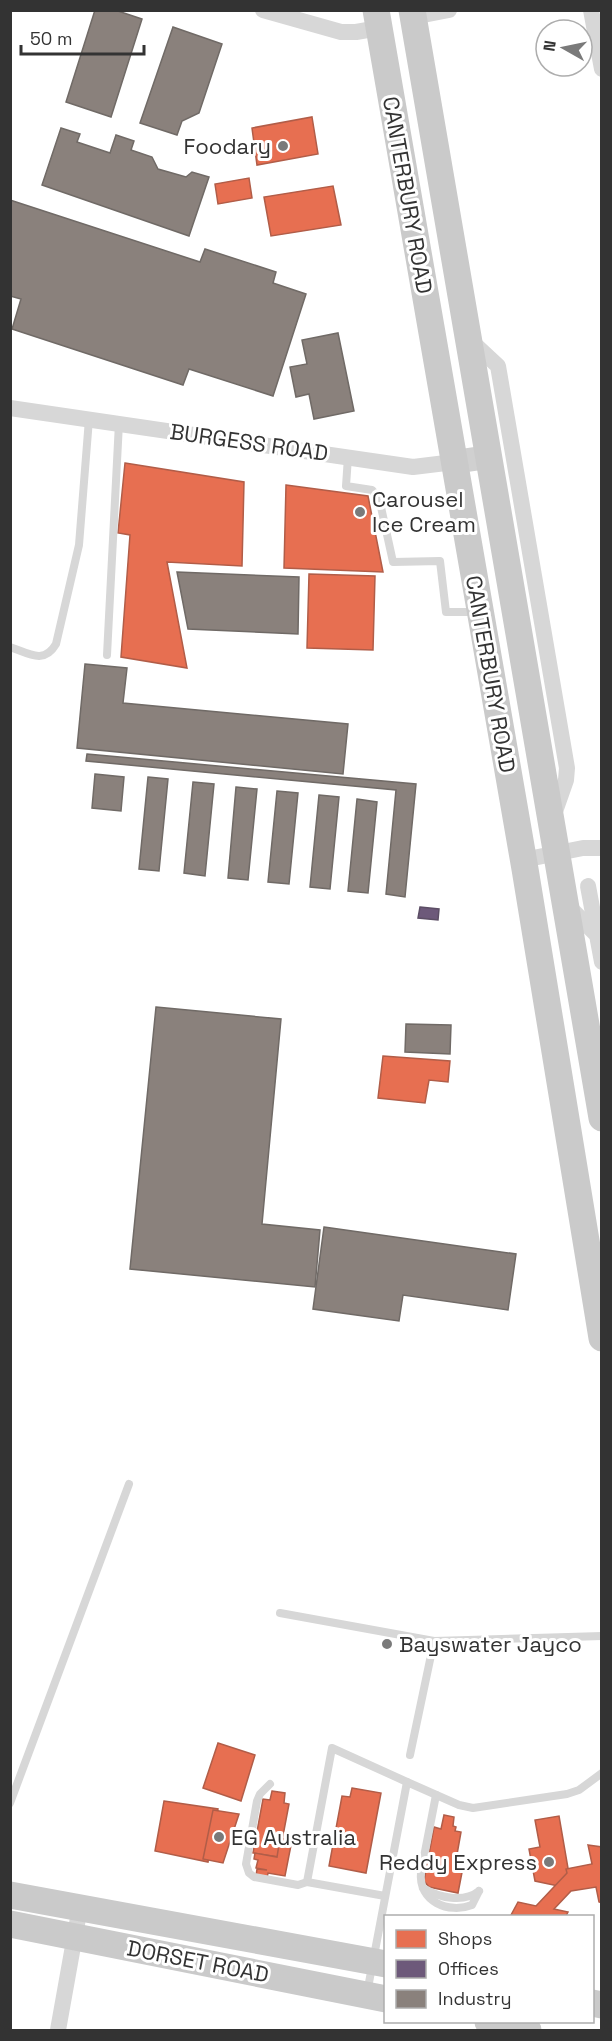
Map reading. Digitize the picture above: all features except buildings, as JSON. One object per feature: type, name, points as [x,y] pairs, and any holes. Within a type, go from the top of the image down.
[{"type":"main road","points":[[378,19],[413,14]]},
{"type":"main road","name":"CANTERBURY ROAD","points":[[413,14],[466,336],[602,1118]]},
{"type":"main road","name":"CANTERBURY ROAD","points":[[378,19],[524,865],[602,1338]]},
{"type":"main road","name":"DORSET ROAD","points":[[10,1895],[379,1963]]},
{"type":"main road","name":"DORSET ROAD","points":[[10,1924],[376,1996]]},
{"type":"main road","points":[[492,2023],[528,2031]]},
{"type":"street","points":[[263,10],[341,32],[356,32],[378,19]]},
{"type":"street","points":[[413,14],[449,10]]},
{"type":"street","points":[[591,10],[602,69]]},
{"type":"street","name":"CANTERBURY ROAD","points":[[466,336],[498,366],[505,402],[567,768],[566,780],[551,823]]},
{"type":"street","name":"BURGESS ROAD","points":[[10,408],[413,466],[488,457]]},
{"type":"street","points":[[524,865],[556,858],[583,848],[602,849]]},
{"type":"street","points":[[588,886],[602,962]]},
{"type":"street","points":[[564,902],[597,935]]},
{"type":"street","points":[[58,2031],[80,1907]]},
{"type":"lane","points":[[10,647],[35,656],[42,656],[52,652],[56,644],[79,545],[89,419]]},
{"type":"lane","points":[[107,655],[119,423]]},
{"type":"lane","points":[[348,456],[346,486],[372,490],[380,498],[393,562],[440,561],[446,612],[480,612]]},
{"type":"lane","points":[[10,1803],[129,1484]]},
{"type":"lane","points":[[280,1613],[435,1641],[602,1636]]},
{"type":"lane","points":[[410,1755],[435,1641]]},
{"type":"lane","points":[[308,1881],[332,1748],[461,1806],[473,1808],[567,1794],[579,1790],[602,1773]]},
{"type":"lane","points":[[376,1996],[385,1896],[407,1782]]},
{"type":"lane","points":[[270,1784],[260,1794],[257,1801],[246,1864],[249,1873],[254,1877],[298,1885],[308,1881],[385,1896]]},
{"type":"lane","points":[[436,1795],[421,1872],[423,1887],[427,1895],[438,1905],[456,1908],[472,1905],[479,1891]]},
{"type":"place","name":"Foodary","points":[[283,146]]},
{"type":"place","name":"Carousel Ice Cream","points":[[360,512]]},
{"type":"place","name":"Bayswater Jayco","points":[[387,1644]]},
{"type":"place","name":"EG Australia","points":[[219,1837]]},
{"type":"place","name":"Reddy Express","points":[[549,1862]]}]
